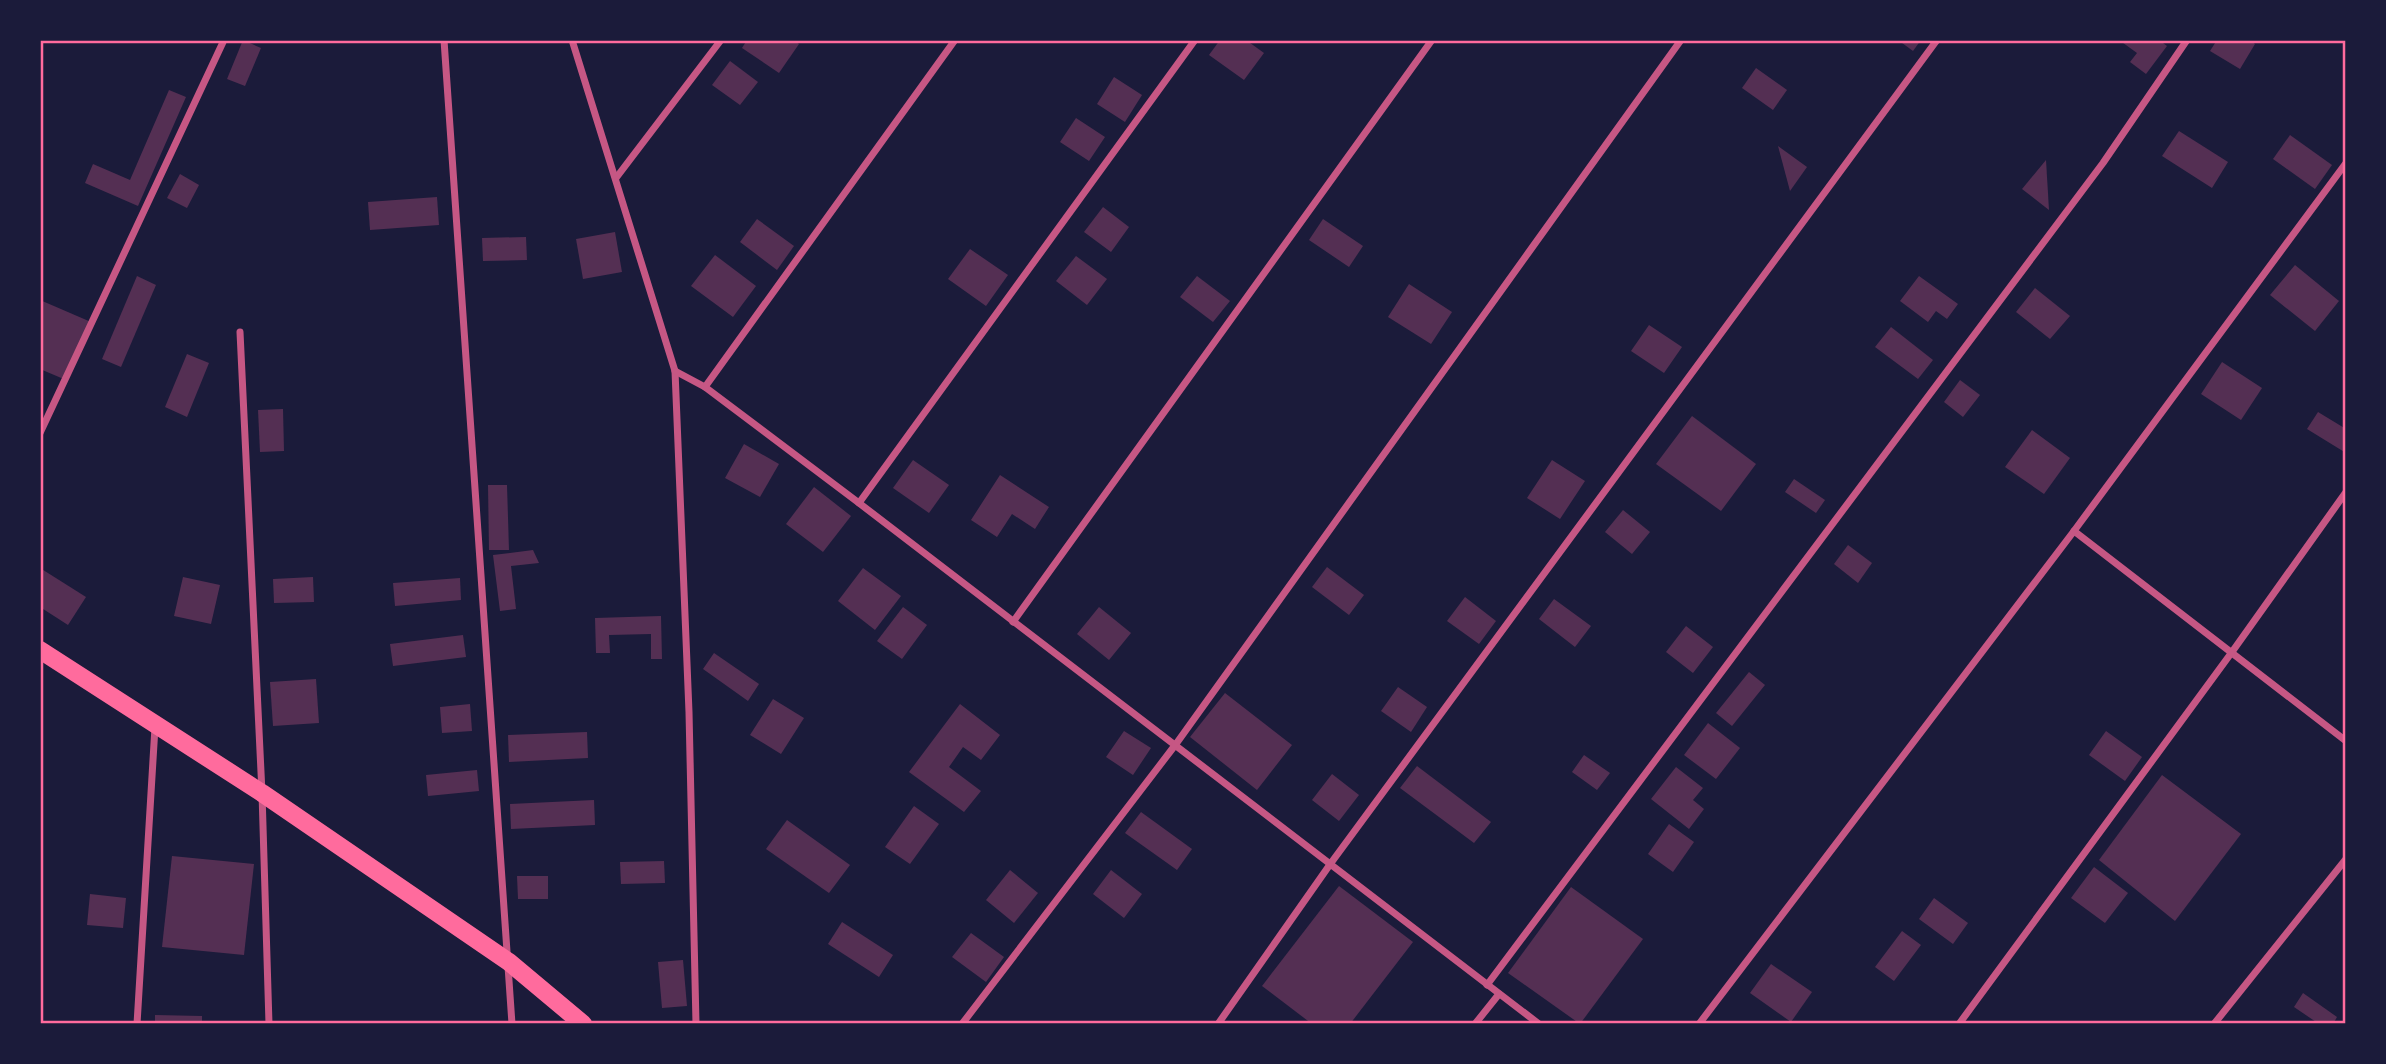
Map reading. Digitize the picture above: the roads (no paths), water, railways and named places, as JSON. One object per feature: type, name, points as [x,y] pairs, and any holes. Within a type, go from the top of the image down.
[{"type":"highway","points":[[40,650],[262,793],[509,962],[583,1024]]},
{"type":"street","points":[[40,433],[224,40]]},
{"type":"street","points":[[444,40],[512,1024]]},
{"type":"street","points":[[572,40],[675,371],[689,712],[696,1024]]},
{"type":"street","points":[[616,178],[721,40]]},
{"type":"street","points":[[705,387],[956,40]]},
{"type":"street","points":[[859,503],[1195,40]]},
{"type":"street","points":[[1013,622],[1432,40]]},
{"type":"street","points":[[962,1024],[1176,744],[1681,40]]},
{"type":"street","points":[[1219,1024],[1331,863],[1937,40]]},
{"type":"street","points":[[1487,985],[2103,163],[2187,40]]},
{"type":"street","points":[[1699,1024],[2074,531],[2346,163]]},
{"type":"street","points":[[240,332],[262,793],[269,1024]]},
{"type":"street","points":[[675,371],[705,387],[859,503],[1539,1024]]},
{"type":"street","points":[[1959,1024],[2346,492]]},
{"type":"street","points":[[2074,531],[2346,741]]},
{"type":"street","points":[[137,1024],[155,722]]},
{"type":"street","points":[[2214,1024],[2346,859]]},
{"type":"street","points":[[1475,1024],[1499,994]]}]
